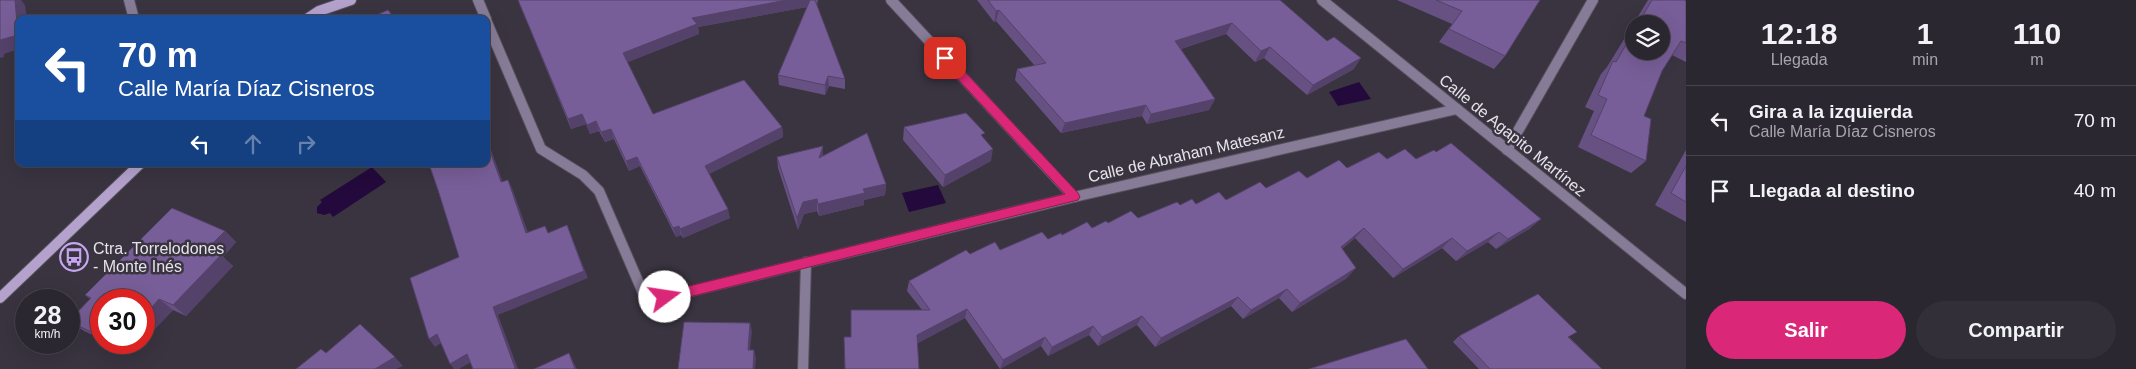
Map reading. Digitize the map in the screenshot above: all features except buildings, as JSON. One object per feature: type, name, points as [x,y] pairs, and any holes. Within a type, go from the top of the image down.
[{"type":"main road","points":[[313,15],[319,11],[351,0]]},
{"type":"main road","points":[[0,298],[137,167]]},
{"type":"street","points":[[130,0],[133,15]]},
{"type":"street","points":[[478,0],[484,15]]},
{"type":"street","points":[[891,0],[1074,197]]},
{"type":"street","name":"Calle de Agapito Martínez","points":[[1322,0],[1686,294]]},
{"type":"street","points":[[1507,150],[1593,0]]},
{"type":"street","name":"Calle de Abraham Matesanz","points":[[490,28],[541,149],[583,175],[600,191],[647,302],[1074,197],[1456,109]]},
{"type":"street","points":[[803,369],[806,262]]},
{"type":"shaded area","points":[[1359,82],[1371,99],[1338,106],[1329,92]]},
{"type":"shaded area","points":[[372,167],[386,182],[333,217],[330,213],[324,215],[317,213],[317,207],[322,202],[320,200]]},
{"type":"shaded area","points":[[938,185],[946,203],[909,212],[902,193]]},
{"type":"place","name":"Ctra. Torrelodones - Monte Inés","points":[[74,257]]},
{"type":"route","points":[[665,297],[1074,197],[945,58]]}]
